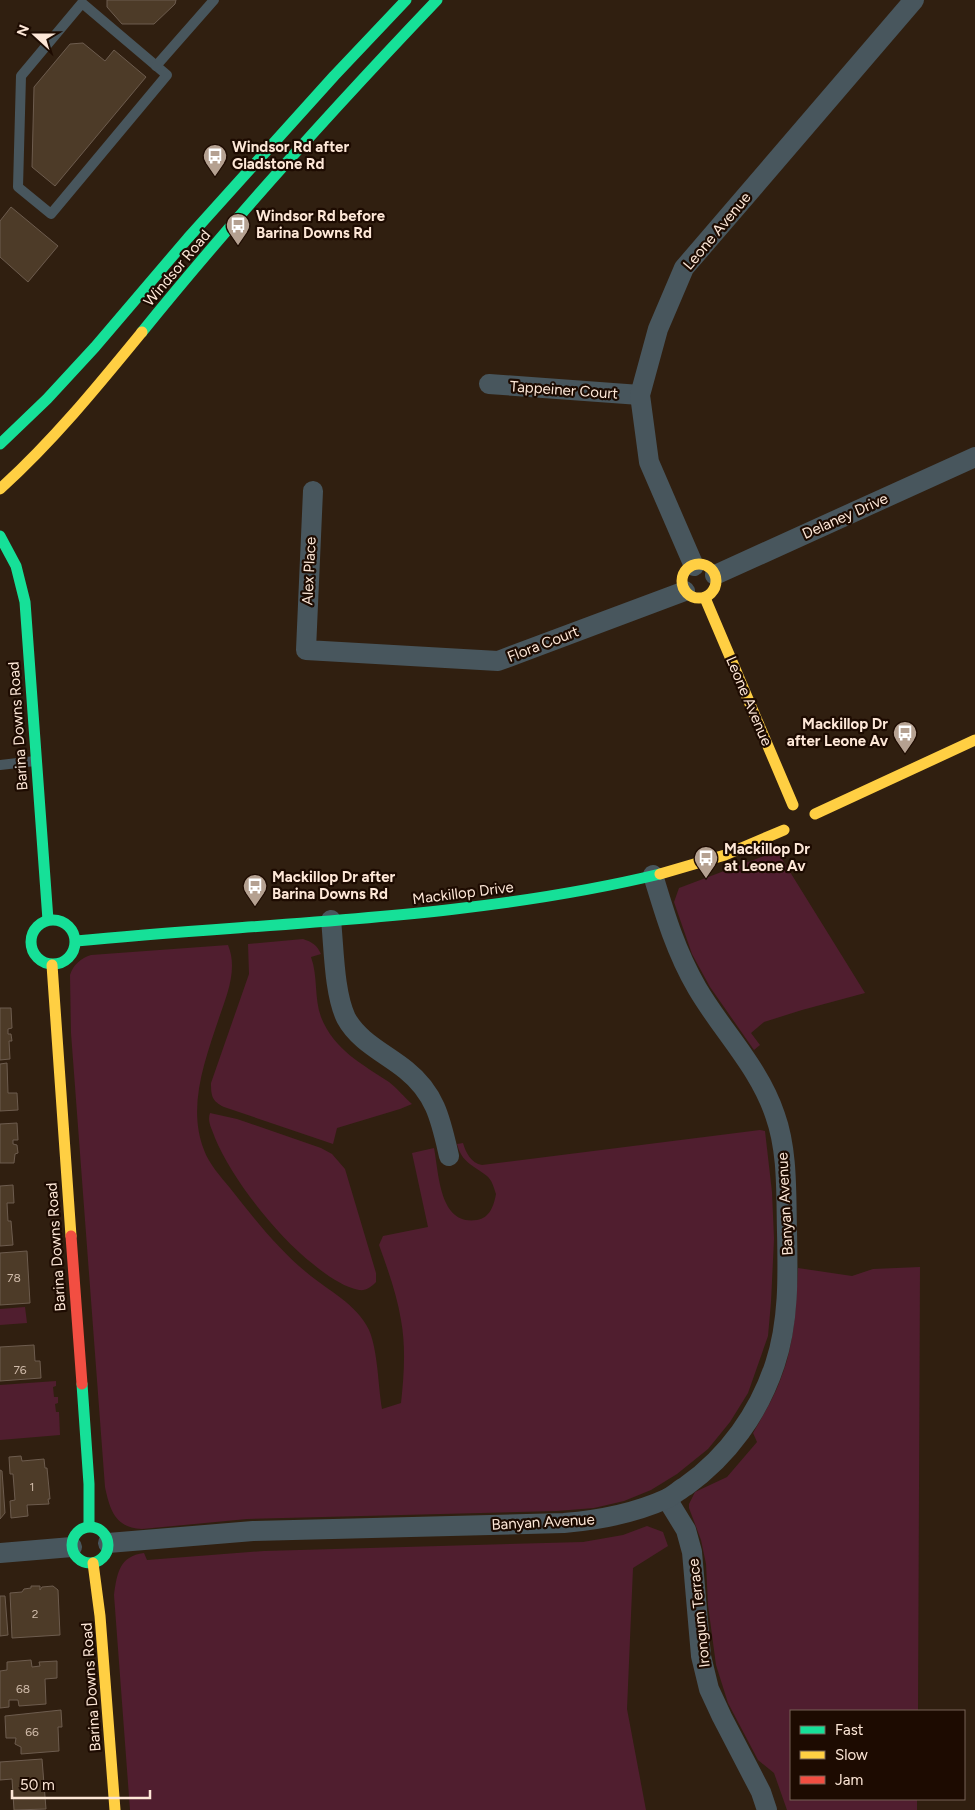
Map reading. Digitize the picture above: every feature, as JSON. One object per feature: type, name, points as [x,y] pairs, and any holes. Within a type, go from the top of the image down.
[{"type":"main road","name":"Windsor Road","points":[[0,444],[47,399],[95,347],[188,238],[334,76],[406,0]]},
{"type":"main road","name":"Windsor Road","points":[[0,489],[33,459],[82,406],[185,279],[329,114],[437,0]]},
{"type":"main road","name":"Barina Downs Road","points":[[0,536],[16,566],[25,602],[48,920]]},
{"type":"main road","points":[[700,564],[710,568],[715,575],[717,583],[713,592],[705,598],[697,599],[685,592],[682,582],[684,572],[694,566],[700,564]]},
{"type":"main road","name":"Leone Avenue","points":[[705,598],[797,817]]},
{"type":"main road","name":"Mackillop Drive","points":[[76,941],[160,932],[403,916],[524,901],[653,875],[724,855],[797,817],[975,740]]},
{"type":"main road","points":[[48,920],[68,924],[75,935],[76,941],[74,951],[70,957],[65,961],[52,965],[40,961],[31,944],[34,931],[38,925],[48,920]]},
{"type":"main road","name":"Barina Downs Road","points":[[52,965],[89,1484],[90,1526]]},
{"type":"main road","points":[[90,1526],[96,1527],[103,1532],[108,1543],[106,1554],[99,1561],[93,1563],[81,1561],[74,1553],[72,1547],[76,1533],[90,1526]]},
{"type":"main road","name":"Barina Downs Road","points":[[93,1563],[100,1616],[115,1810]]},
{"type":"street","name":"Leone Avenue","points":[[694,566],[649,462],[640,395],[658,329],[684,268],[914,0]]},
{"type":"street","name":"Tappeiner Court","points":[[489,384],[640,395]]},
{"type":"street","name":"Delaney Drive","points":[[715,575],[975,457]]},
{"type":"street","name":"Alex Place","points":[[306,650],[313,491]]},
{"type":"street","name":"Flora Court","points":[[306,650],[498,661],[685,592]]},
{"type":"street","name":"Banyan Avenue","points":[[108,1543],[253,1531],[564,1523],[612,1517],[667,1499],[717,1460],[741,1432],[762,1398],[776,1362],[784,1324],[788,1250],[783,1150],[776,1116],[761,1081],[698,989],[680,958],[653,875]]},
{"type":"street","points":[[331,920],[339,1000],[346,1017],[353,1030],[369,1044],[406,1070],[420,1083],[440,1116],[449,1156]]},
{"type":"street","name":"Irongum Terrace","points":[[667,1499],[686,1530],[692,1552],[701,1656],[709,1688],[767,1810]]},
{"type":"street","points":[[0,1554],[72,1547]]},
{"type":"lane","points":[[156,66],[214,0]]},
{"type":"lane","points":[[82,2],[156,66],[167,74],[51,214],[18,187],[22,76],[82,2]]},
{"type":"lane","points":[[0,765],[35,761]]},
{"type":"shaded area","points":[[777,851],[865,993],[764,1022],[751,1033],[760,1045],[754,1050],[710,987],[692,954],[674,902],[679,888]]},
{"type":"shaded area","points":[[303,939],[314,944],[321,954],[311,957],[315,972],[317,1002],[321,1017],[333,1039],[359,1062],[389,1082],[412,1104],[337,1128],[333,1144],[224,1107],[217,1103],[211,1091],[211,1083],[249,974],[248,944]]},
{"type":"shaded area","points":[[228,945],[231,954],[232,973],[204,1067],[198,1100],[199,1134],[204,1150],[216,1170],[275,1243],[314,1279],[357,1312],[372,1338],[382,1409],[401,1403],[404,1351],[403,1330],[397,1301],[379,1245],[383,1236],[428,1227],[412,1153],[434,1148],[443,1196],[448,1206],[455,1215],[464,1220],[477,1220],[488,1214],[493,1207],[496,1194],[489,1178],[465,1160],[457,1144],[463,1143],[470,1157],[482,1165],[760,1130],[765,1131],[772,1192],[774,1239],[768,1336],[748,1393],[730,1422],[708,1449],[677,1474],[651,1490],[624,1501],[594,1508],[557,1511],[247,1519],[142,1529],[133,1528],[120,1522],[109,1504],[105,1487],[71,1033],[70,975],[78,962],[91,955]]},
{"type":"shaded area","points":[[210,1113],[237,1119],[321,1148],[332,1154],[345,1169],[376,1273],[376,1282],[364,1290],[359,1290],[334,1280],[299,1252],[285,1238],[257,1206],[232,1171],[211,1129]]},
{"type":"shaded area","points":[[920,1267],[918,1710],[790,1710],[790,1800],[917,1800],[917,1810],[787,1810],[774,1773],[758,1760],[728,1703],[716,1665],[708,1605],[706,1564],[701,1540],[689,1504],[695,1492],[727,1477],[757,1442],[753,1433],[775,1392],[786,1365],[794,1324],[798,1268],[852,1276],[873,1269]]},
{"type":"shaded area","points":[[25,1307],[27,1323],[0,1325],[0,1309]]},
{"type":"shaded area","points":[[56,1381],[56,1386],[53,1387],[54,1397],[58,1397],[58,1403],[55,1404],[56,1412],[59,1412],[60,1435],[0,1440],[0,1385]]},
{"type":"shaded area","points":[[647,1526],[663,1532],[668,1546],[633,1568],[627,1709],[646,1810],[130,1810],[114,1595],[118,1573],[124,1562],[129,1558],[144,1553],[147,1560],[264,1551],[583,1542],[623,1535]]},
{"type":"building","points":[[107,0],[176,0],[175,4],[154,24],[122,24],[107,7]]},
{"type":"building","points":[[83,43],[105,61],[114,50],[146,77],[55,186],[32,167],[34,87],[70,44]]},
{"type":"building","points":[[11,207],[58,246],[28,282],[0,257],[0,221]]},
{"type":"building","points":[[0,1008],[11,1008],[12,1028],[8,1029],[8,1034],[11,1034],[12,1041],[9,1041],[10,1059],[0,1060]]},
{"type":"building","points":[[7,1063],[8,1093],[17,1093],[18,1110],[0,1111],[0,1064]]},
{"type":"building","points":[[17,1123],[18,1140],[13,1140],[13,1144],[17,1145],[18,1153],[15,1154],[14,1163],[0,1163],[0,1124]]},
{"type":"building","points":[[13,1185],[14,1203],[7,1203],[8,1221],[11,1221],[13,1245],[0,1246],[0,1186]]},
{"type":"building","points":[[27,1251],[30,1303],[0,1305],[0,1253]]},
{"type":"building","points":[[34,1345],[35,1361],[40,1361],[41,1378],[0,1381],[0,1347]]},
{"type":"building","points":[[21,1456],[22,1461],[44,1459],[45,1468],[47,1468],[50,1499],[48,1499],[49,1504],[27,1505],[28,1516],[11,1518],[10,1501],[15,1500],[13,1474],[10,1474],[9,1457]]},
{"type":"building","points":[[0,1470],[2,1471],[5,1513],[0,1519]]},
{"type":"building","points":[[31,1586],[40,1586],[40,1590],[42,1587],[53,1586],[58,1590],[60,1635],[12,1638],[10,1593],[22,1592],[24,1589],[31,1588]]},
{"type":"building","points":[[0,1596],[5,1596],[8,1635],[0,1636]]},
{"type":"building","points":[[31,1660],[32,1667],[40,1666],[39,1662],[57,1661],[57,1678],[45,1679],[46,1704],[19,1706],[18,1700],[9,1700],[9,1707],[0,1708],[0,1671],[7,1670],[7,1662]]},
{"type":"building","points":[[61,1710],[62,1727],[58,1727],[59,1751],[21,1754],[21,1747],[15,1744],[16,1738],[6,1738],[5,1716]]},
{"type":"building","points":[[42,1759],[46,1809],[14,1810],[12,1779],[0,1780],[0,1762]]},
{"type":"traffic: fast","points":[[0,444],[47,399],[95,347],[188,238],[334,76],[406,0]]},
{"type":"traffic: fast","points":[[142,332],[286,163],[437,0]]},
{"type":"traffic: fast","points":[[0,536],[16,566],[25,602],[48,920]]},
{"type":"traffic: fast","points":[[76,941],[370,918],[443,910],[516,901],[660,874]]},
{"type":"traffic: fast","points":[[57,920],[69,926],[74,933],[75,942],[74,951],[69,958],[62,963],[49,964],[41,961],[34,954],[31,938],[34,930],[41,923],[57,920]]},
{"type":"traffic: fast","points":[[82,1384],[89,1484],[89,1526]]},
{"type":"traffic: fast","points":[[90,1527],[97,1528],[103,1532],[107,1538],[108,1545],[107,1552],[103,1558],[97,1562],[90,1563],[83,1562],[77,1558],[73,1552],[72,1545],[73,1538],[77,1532],[83,1528],[90,1527]]},
{"type":"traffic: slow","points":[[0,489],[56,433],[142,332]]},
{"type":"traffic: slow","points":[[699,564],[711,569],[716,581],[711,593],[699,598],[687,593],[682,581],[687,569],[699,564]]},
{"type":"traffic: slow","points":[[705,598],[793,805]]},
{"type":"traffic: slow","points":[[815,814],[975,740]]},
{"type":"traffic: slow","points":[[660,874],[725,855],[784,830]]},
{"type":"traffic: slow","points":[[52,965],[71,1236]]},
{"type":"traffic: slow","points":[[93,1563],[100,1616],[115,1810]]},
{"type":"traffic: jam","points":[[71,1236],[82,1384]]},
{"type":"place","name":"Windsor Rd after Gladstone Rd","points":[[215,177]]},
{"type":"place","name":"Windsor Rd before Barina Downs Rd","points":[[238,246]]},
{"type":"place","name":"Mackillop Dr after Leone Av","points":[[905,754]]},
{"type":"place","name":"Mackillop Dr at Leone Av","points":[[706,879]]},
{"type":"place","name":"Mackillop Dr after Barina Downs Rd","points":[[255,907]]}]
